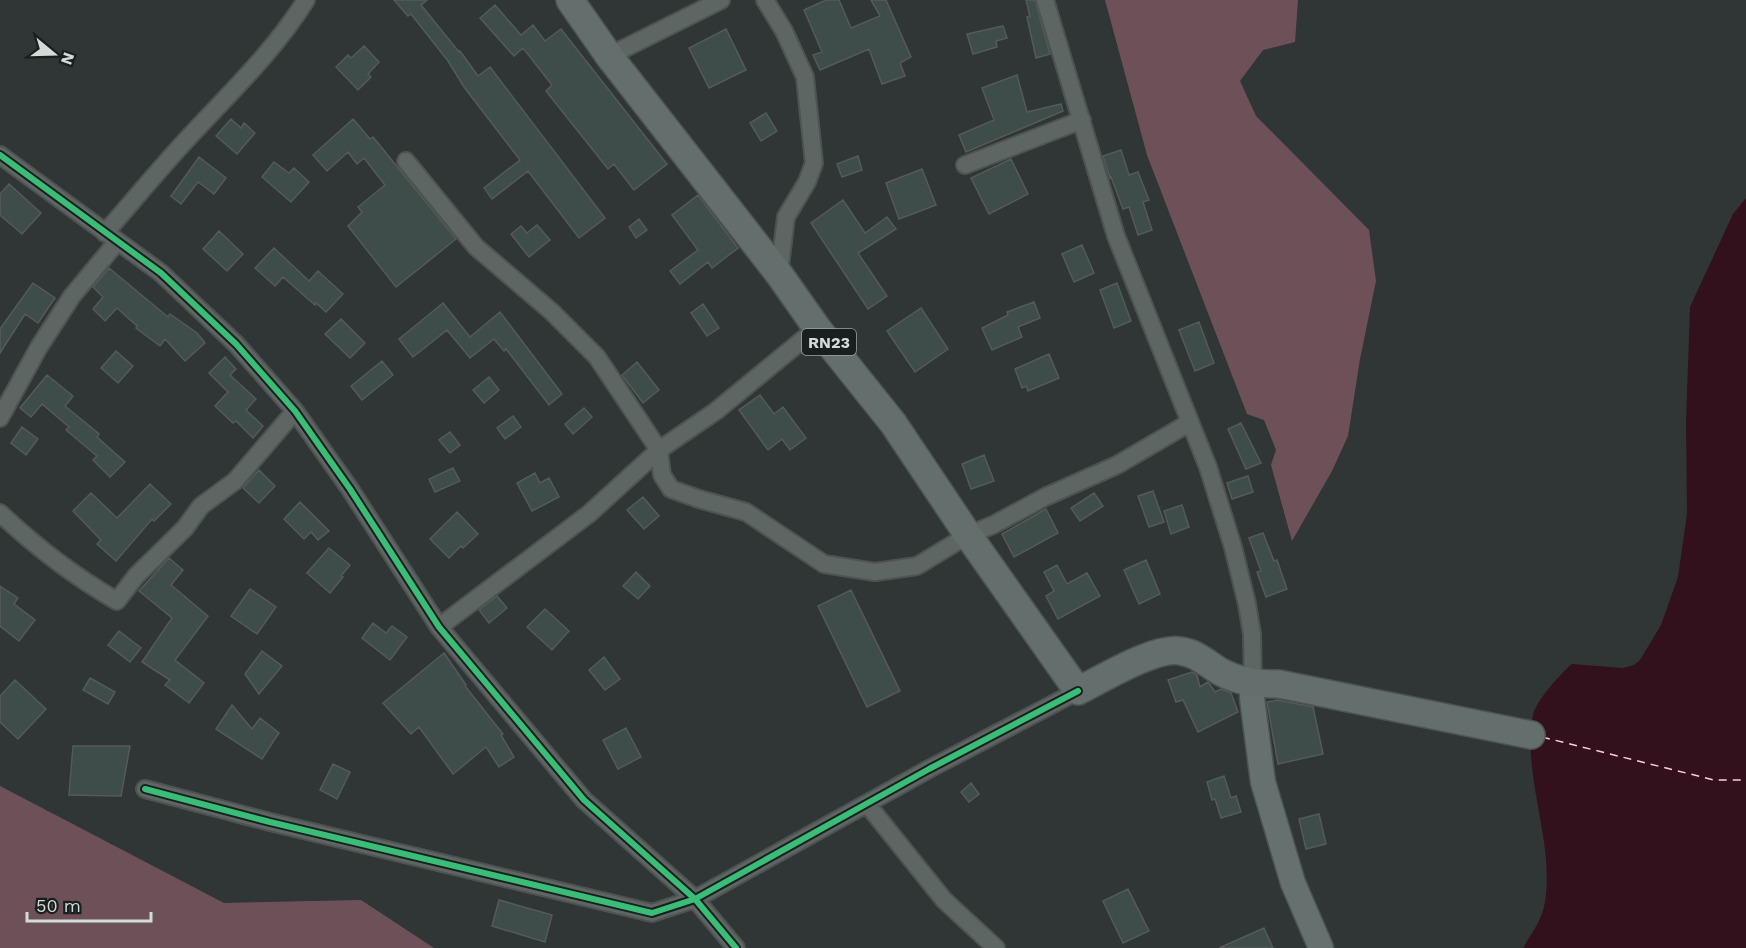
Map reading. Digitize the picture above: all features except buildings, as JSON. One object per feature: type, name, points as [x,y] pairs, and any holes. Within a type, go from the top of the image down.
[{"type":"main road","name":"RN23","points":[[570,0],[609,56],[779,274],[817,328],[893,423],[968,535],[1078,691]]},
{"type":"main road","points":[[1078,691],[1159,652],[1179,650],[1204,659],[1219,671],[1234,678],[1253,684],[1279,684],[1531,735]]},
{"type":"main road","points":[[1253,684],[1252,698],[1263,782],[1293,883],[1321,948]]},
{"type":"street","points":[[0,418],[39,347],[111,237],[180,147],[251,71],[298,14],[306,0]]},
{"type":"street","points":[[609,56],[721,0]]},
{"type":"street","points":[[765,0],[784,31],[805,77],[814,163],[807,182],[786,217],[779,274]]},
{"type":"street","points":[[1045,0],[1116,236],[1208,467],[1233,547],[1245,593],[1252,634],[1253,684]]},
{"type":"street","points":[[965,165],[1082,120]]},
{"type":"street","points":[[0,155],[161,273],[236,344],[295,411],[350,489],[439,627],[584,800],[695,899],[736,948]]},
{"type":"street","points":[[406,161],[476,247],[552,312],[597,357],[659,450],[662,476],[671,489],[746,512],[824,564],[875,572],[917,566],[968,535],[1117,465],[1189,423]]},
{"type":"street","points":[[439,627],[590,513],[659,450],[716,411],[817,328]]},
{"type":"street","points":[[0,513],[34,545],[89,585],[117,601],[136,576],[185,528],[201,506],[235,481],[295,411]]},
{"type":"street","points":[[146,789],[270,822],[652,913],[695,899],[1078,691]]},
{"type":"street","points":[[867,804],[944,900],[996,948]]},
{"type":"shaded area","points":[[1105,0],[1298,0],[1295,42],[1263,50],[1240,81],[1256,116],[1369,230],[1376,281],[1360,359],[1348,436],[1332,471],[1292,541],[1271,465],[1276,450],[1264,420],[1247,414],[1147,155]]},
{"type":"shaded area","points":[[1746,198],[1746,948],[1523,948],[1543,912],[1547,884],[1543,836],[1531,762],[1533,715],[1543,695],[1572,664],[1623,668],[1634,665],[1640,660],[1661,625],[1678,577],[1687,514],[1686,422],[1690,307],[1733,214]]},
{"type":"shaded area","points":[[0,786],[224,903],[361,900],[434,948],[0,948]]},
{"type":"ferry route","points":[[1542,737],[1714,780],[1746,780]]},
{"type":"cycle path","points":[[0,155],[161,273],[236,344],[295,411],[350,489],[439,627],[584,800],[695,899],[736,948]]},
{"type":"cycle path","points":[[145,789],[270,822],[652,913],[695,899],[929,769],[1078,691]]}]
